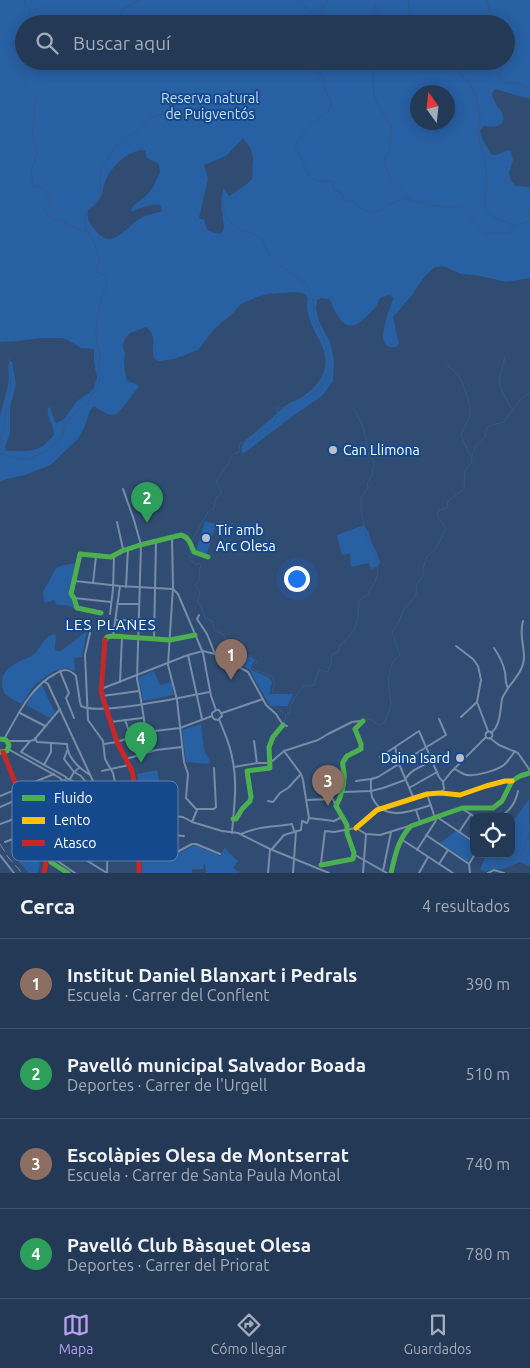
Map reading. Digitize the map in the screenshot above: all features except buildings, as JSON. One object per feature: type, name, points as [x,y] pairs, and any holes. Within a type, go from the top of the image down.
[{"type":"street","points":[[123,489],[141,545],[137,675],[146,732]]},
{"type":"street","points":[[117,522],[125,550],[126,587]]},
{"type":"street","points":[[101,613],[77,608],[71,592],[80,554],[114,556],[125,550],[171,536],[184,535],[191,543],[194,552],[208,557]]},
{"type":"street","points":[[171,536],[173,589],[168,663],[176,698],[184,762],[188,774],[186,798],[197,812],[192,822]]},
{"type":"street","points":[[154,639],[156,541]]},
{"type":"street","points":[[93,583],[96,556]]},
{"type":"street","points":[[110,614],[114,556]]},
{"type":"street","points":[[73,581],[113,586],[173,589],[178,594],[203,651],[210,692],[216,710],[222,713]]},
{"type":"street","points":[[113,636],[120,586]]},
{"type":"street","points":[[74,598],[112,602]]},
{"type":"street","points":[[118,604],[139,604]]},
{"type":"street","points":[[199,615],[197,619],[207,634],[215,654]]},
{"type":"street","points":[[116,620],[138,620]]},
{"type":"street","points":[[444,792],[444,782],[454,769],[492,735],[491,733],[496,727],[503,696],[519,673],[523,663],[521,634],[523,622]]},
{"type":"street","points":[[90,633],[85,655],[88,720],[100,735],[104,744],[105,759],[113,773],[115,781]]},
{"type":"street","points":[[134,781],[132,771],[117,742],[102,696],[106,637],[170,640],[195,635]]},
{"type":"street","points":[[120,682],[122,637]]},
{"type":"street","points":[[356,828],[366,834],[380,835],[403,830],[420,822],[462,808],[495,807],[502,800],[512,781],[530,773],[530,770],[515,751],[502,747],[488,738],[486,733],[488,732],[477,702],[481,680],[478,666],[473,659],[456,646]]},
{"type":"street","points":[[494,648],[503,665],[506,686],[508,688]]},
{"type":"street","points":[[101,689],[203,651],[215,654],[249,673],[267,706],[285,725],[275,733],[269,749],[270,767],[268,769],[247,771],[250,801],[236,819],[233,819]]},
{"type":"street","points":[[188,655],[202,720]]},
{"type":"street","points":[[4,740],[19,712],[37,686],[60,671],[66,670],[76,676],[81,706],[87,708],[141,704],[210,692]]},
{"type":"street","points":[[60,671],[69,693],[66,698],[74,718]]},
{"type":"street","points":[[44,681],[48,684],[93,781]]},
{"type":"street","points":[[102,696],[140,691]]},
{"type":"street","points":[[219,719],[222,713],[263,699]]},
{"type":"street","points":[[461,717],[477,702]]},
{"type":"street","points":[[60,709],[21,752],[44,765],[64,780]]},
{"type":"street","points":[[104,744],[117,742],[146,732],[180,728],[212,716],[212,713],[216,710]]},
{"type":"street","points":[[19,712],[45,726]]},
{"type":"street","points":[[212,716],[215,720],[219,719]]},
{"type":"street","points":[[110,722],[144,718]]},
{"type":"street","points":[[219,719],[230,749],[234,767],[235,789],[232,833]]},
{"type":"street","points":[[356,781],[378,777],[446,735],[439,719]]},
{"type":"street","points":[[125,720],[131,737]]},
{"type":"street","points":[[234,767],[270,763],[284,751],[318,740],[352,722],[363,721]]},
{"type":"street","points":[[336,805],[339,802],[344,779],[343,761],[344,758],[361,749],[362,744],[355,729],[363,721]]},
{"type":"street","points":[[380,757],[419,731],[440,779],[444,782]]},
{"type":"street","points":[[35,738],[37,742],[68,744],[64,758],[74,772],[81,776],[84,781]]},
{"type":"street","points":[[4,740],[30,741]]},
{"type":"street","points":[[4,740],[9,745],[4,751]]},
{"type":"street","points":[[254,741],[258,763]]},
{"type":"street","points":[[44,765],[51,752],[51,743]]},
{"type":"street","points":[[126,759],[156,750],[182,747]]},
{"type":"street","points":[[395,747],[399,764],[414,799]]},
{"type":"street","points":[[4,751],[64,780],[70,780],[74,772],[79,768]]},
{"type":"street","points":[[4,751],[15,781]]},
{"type":"street","points":[[67,751],[79,768],[90,775]]},
{"type":"street","points":[[268,873],[271,849],[284,835],[301,830],[302,820],[307,823],[309,818],[304,780],[284,751]]},
{"type":"street","points":[[454,769],[469,776],[488,772],[504,765],[515,751]]},
{"type":"street","points":[[341,792],[372,791],[384,788],[405,780],[416,769],[432,761]]},
{"type":"street","points":[[459,764],[460,772]]},
{"type":"street","points":[[102,771],[129,765]]},
{"type":"street","points":[[526,765],[530,767]]},
{"type":"street","points":[[196,809],[213,809],[217,806],[214,768]]},
{"type":"street","points":[[409,788],[437,772]]},
{"type":"street","points":[[37,781],[54,774]]},
{"type":"street","points":[[268,801],[272,802],[301,774]]},
{"type":"street","points":[[79,781],[81,776]]},
{"type":"street","points":[[371,779],[372,799],[381,809]]},
{"type":"street","points":[[320,873],[325,831],[334,832],[356,828],[377,810],[390,809],[427,794],[444,792],[460,795],[486,786],[512,781]]},
{"type":"street","points":[[0,796],[12,791]]},
{"type":"street","points":[[507,813],[516,799],[518,791]]},
{"type":"street","points":[[427,794],[436,817],[470,839]]},
{"type":"street","points":[[306,800],[332,799],[346,821],[353,856]]},
{"type":"street","points":[[0,807],[12,802]]},
{"type":"street","points":[[390,809],[401,814],[430,805]]},
{"type":"street","points":[[470,807],[468,810],[471,813]]},
{"type":"street","points":[[462,808],[470,813]]},
{"type":"street","points":[[416,810],[420,822]]},
{"type":"street","points":[[178,817],[241,834],[271,849],[320,867],[330,873]]},
{"type":"street","points":[[309,818],[334,821],[342,817]]},
{"type":"street","points":[[417,850],[437,819],[436,817]]},
{"type":"street","points":[[459,832],[470,819]]},
{"type":"street","points":[[0,824],[12,820]]},
{"type":"street","points":[[241,834],[259,828],[292,824],[295,831],[293,873]]},
{"type":"street","points":[[390,873],[403,830]]},
{"type":"street","points":[[383,871],[391,832]]},
{"type":"street","points":[[362,873],[366,834]]},
{"type":"street","points":[[426,835],[469,864]]},
{"type":"street","points":[[178,836],[184,836]]},
{"type":"street","points":[[5,842],[12,839]]},
{"type":"street","points":[[401,839],[452,873]]},
{"type":"street","points":[[178,851],[196,844],[220,854]]},
{"type":"street","points":[[439,864],[448,850]]},
{"type":"street","points":[[0,855],[14,873]]},
{"type":"street","points":[[320,867],[356,856],[386,873]]},
{"type":"street","points":[[419,873],[428,857]]},
{"type":"street","points":[[470,873],[469,864],[473,858]]},
{"type":"street","points":[[44,873],[48,864],[47,861]]},
{"type":"street","points":[[57,861],[75,873]]},
{"type":"street","points":[[88,861],[107,873]]},
{"type":"street","points":[[48,864],[58,866],[68,873]]},
{"type":"street","points":[[488,873],[494,870],[504,873]]},
{"type":"green space","name":"Reserva natural de Puigventós","points":[[0,0],[530,0],[530,99],[495,89],[492,94],[502,113],[502,124],[484,126],[480,130],[482,139],[492,155],[508,150],[511,151],[513,160],[509,173],[511,181],[516,186],[530,187],[530,278],[506,282],[476,275],[461,274],[443,266],[435,267],[425,276],[413,294],[393,317],[399,344],[396,347],[388,346],[384,342],[383,336],[393,298],[390,295],[381,297],[376,307],[364,319],[350,326],[341,320],[329,299],[321,298],[317,300],[316,309],[319,321],[330,342],[334,361],[333,381],[322,396],[244,453],[242,452],[242,447],[245,441],[285,406],[302,397],[314,387],[322,376],[325,356],[309,318],[308,298],[303,293],[294,292],[268,294],[241,304],[215,328],[198,350],[174,359],[159,361],[154,359],[153,338],[146,327],[130,333],[122,345],[125,353],[125,372],[127,381],[139,386],[121,410],[113,415],[94,406],[90,410],[78,439],[51,465],[0,482],[0,416],[8,385],[9,361],[12,362],[16,384],[10,407],[10,434],[5,447],[6,451],[28,451],[43,446],[54,435],[48,415],[48,408],[50,407],[57,423],[64,419],[77,401],[94,388],[97,377],[94,349],[81,348],[62,338],[0,342]],"holes":[[[243,138],[251,149],[253,160],[252,179],[229,196],[223,189],[221,203],[223,231],[220,234],[208,231],[204,220],[199,218],[208,179],[204,165],[226,156]],[[136,151],[145,151],[147,158],[159,164],[160,172],[148,194],[133,206],[131,211],[150,205],[160,205],[162,211],[143,217],[120,235],[107,239],[94,229],[88,218],[88,211],[99,200],[105,182],[115,166],[130,154]]]},
{"type":"green space","name":"Tir amb Arc Olesa","points":[[205,521],[216,524],[207,554],[196,551]]},
{"type":"green space","points":[[364,525],[380,562],[378,566],[371,569],[369,563],[351,567],[350,553],[342,555],[337,535]]},
{"type":"green space","points":[[76,563],[69,593],[75,609],[67,605],[57,605],[54,600],[45,603],[43,592],[56,568]]},
{"type":"green space","points":[[87,631],[82,657],[74,658],[75,671],[66,668],[54,671],[34,685],[22,704],[5,694],[2,679],[8,669],[33,655],[48,637],[55,634],[55,649],[61,651]]},
{"type":"green space","points":[[236,654],[251,657],[255,661],[251,666],[251,670],[268,677],[272,682],[269,694],[293,694],[288,706],[270,706],[249,669],[236,663],[234,657]]},
{"type":"green space","points":[[154,671],[160,685],[171,682],[174,695],[142,701],[138,678]]},
{"type":"green space","points":[[42,685],[55,713],[50,718],[26,705],[38,687]]},
{"type":"green space","points":[[201,724],[204,750],[210,761],[209,764],[186,762],[182,730]]},
{"type":"green space","points":[[157,770],[159,781],[138,781],[137,774]]},
{"type":"green space","points":[[529,800],[530,866],[520,862],[503,869],[492,869],[485,872],[480,869],[485,858],[515,858],[515,818]]},
{"type":"green space","points":[[456,831],[470,841],[470,858],[468,862],[440,843]]},
{"type":"green space","points":[[195,845],[220,856],[225,847],[238,861],[233,868],[240,873],[206,873],[204,864],[203,869],[192,869],[192,873],[142,873],[142,861],[178,861],[178,854]]},
{"type":"green space","points":[[40,861],[38,873],[29,873],[19,862]]},
{"type":"waterway","points":[[25,0],[24,5],[29,10],[30,15]]},
{"type":"waterway","points":[[120,15],[122,10],[140,0]]},
{"type":"waterway","points":[[297,0],[316,15]]},
{"type":"waterway","points":[[320,15],[327,0]]},
{"type":"waterway","points":[[408,0],[410,15]]},
{"type":"waterway","points":[[487,0],[491,15]]},
{"type":"waterway","points":[[375,5],[377,15]]},
{"type":"waterway","points":[[0,454],[27,459],[46,450],[63,435],[64,426],[67,421],[90,400],[90,395],[94,393],[99,383],[100,355],[96,338],[96,327],[101,300],[107,284],[105,276],[96,271],[99,258],[90,234],[53,219],[44,208],[51,201],[46,191],[39,186],[33,186],[31,171],[37,154],[32,132],[37,99],[25,87],[27,82],[24,75],[25,70]]},
{"type":"waterway","points":[[315,70],[323,77],[331,107],[310,125],[294,148],[300,155],[310,176],[315,180],[333,182],[334,190],[342,193],[345,201],[353,202],[361,209],[373,213],[382,210],[387,205],[408,198],[440,207],[461,206],[486,234],[507,233],[516,225],[529,221],[528,211],[530,207]]},
{"type":"waterway","points":[[374,70],[374,95],[378,106],[391,126],[390,150],[384,161],[390,179],[408,198]]},
{"type":"waterway","points":[[457,70],[471,86],[479,106],[479,139],[486,164],[485,208],[492,216],[513,225]]},
{"type":"waterway","points":[[500,70],[502,82],[521,84],[530,93]]},
{"type":"waterway","points":[[86,231],[86,211],[99,198],[101,170],[110,154],[117,145],[136,132],[151,118],[170,111],[174,113]]},
{"type":"waterway","points":[[191,541],[208,512],[214,508],[216,497],[222,493],[216,481],[229,463],[232,455],[240,451],[239,444],[251,441],[262,431],[270,429],[276,418],[277,408],[289,408],[298,399],[301,400],[309,396],[320,388],[328,375],[329,355],[314,314],[313,297],[307,285],[278,264],[268,253],[262,240],[254,234],[240,230],[231,223],[224,214],[222,199]]},
{"type":"waterway","points":[[505,357],[499,381],[511,408]]},
{"type":"waterway","points":[[1,453],[1,436],[4,430],[11,384],[9,359]]},
{"type":"waterway","points":[[447,366],[459,377],[468,399],[470,416],[461,435],[470,456]]},
{"type":"waterway","points":[[365,720],[370,719],[379,725],[385,722],[389,712],[391,703],[388,683],[391,667],[400,655],[392,632],[398,624],[403,610],[416,594],[417,584],[423,576],[427,556],[435,550],[446,529],[438,518],[439,510],[447,508],[448,501],[464,489],[465,471],[472,462],[475,448],[485,437],[487,428],[504,422],[518,402],[530,392]]},
{"type":"waterway","points":[[286,715],[290,712],[292,701],[304,686],[314,685],[320,670],[328,671],[332,655],[339,651],[339,646],[353,631],[358,615],[359,601],[368,594],[377,575],[378,561],[365,532],[361,507],[361,498],[368,488],[367,483],[372,476],[374,463],[369,456],[363,426],[354,409]]},
{"type":"waterway","points":[[189,544],[191,560],[196,565],[199,563],[201,566],[199,571],[200,579],[195,585],[200,591],[198,602],[203,612]]},
{"type":"waterway","points":[[204,614],[205,618],[212,621],[215,630],[224,635],[230,650],[234,653],[252,657],[257,662],[252,667],[253,669],[273,677],[275,684],[272,693]]},
{"type":"waterway","points":[[270,701],[286,715],[285,723]]},
{"type":"waterway","points":[[495,869],[495,864],[498,860],[515,860],[519,858],[530,831]]},
{"type":"railway","points":[[0,844],[22,873]]},
{"type":"traffic: fast","points":[[101,613],[77,608],[71,594],[80,554],[111,557],[140,545],[181,535],[188,539],[194,552],[208,557]]},
{"type":"traffic: fast","points":[[105,640],[107,637],[113,636],[170,640],[195,635]]},
{"type":"traffic: fast","points":[[321,865],[353,859],[354,853],[347,833],[347,825],[336,806],[343,786],[343,762],[347,756],[361,749],[355,729],[363,721]]},
{"type":"traffic: fast","points":[[233,819],[236,819],[250,801],[247,771],[270,768],[269,747],[273,737],[283,725]]},
{"type":"traffic: fast","points":[[0,739],[6,740],[9,745],[7,751],[0,752]]},
{"type":"traffic: fast","points":[[391,873],[400,842],[411,826],[462,808],[493,808],[502,801],[512,781],[530,773]]},
{"type":"traffic: fast","points":[[49,861],[68,873]]},
{"type":"traffic: slow","points":[[356,828],[377,810],[427,794],[460,795],[486,786],[512,781]]},
{"type":"traffic: jam","points":[[105,640],[101,692],[117,742],[132,771],[134,781]]},
{"type":"traffic: jam","points":[[3,752],[15,781]]},
{"type":"traffic: jam","points":[[44,873],[46,861]]},
{"type":"traffic: jam","points":[[139,861],[139,873]]},
{"type":"place","name":"Can Llimona","points":[[333,450]]},
{"type":"place","name":"Pavelló municipal Salvador Boada","points":[[147,523]]},
{"type":"place","name":"Tir amb Arc Olesa","points":[[206,538]]},
{"type":"place","name":"Institut Daniel Blanxart i Pedrals","points":[[231,680]]},
{"type":"place","name":"Daina Isard","points":[[460,758]]},
{"type":"place","name":"Pavelló Club Bàsquet Olesa","points":[[141,763]]},
{"type":"place","name":"Escolàpies Olesa de Montserrat","points":[[328,806]]},
{"type":"district","name":"LES PLANES","points":[[111,625]]}]
